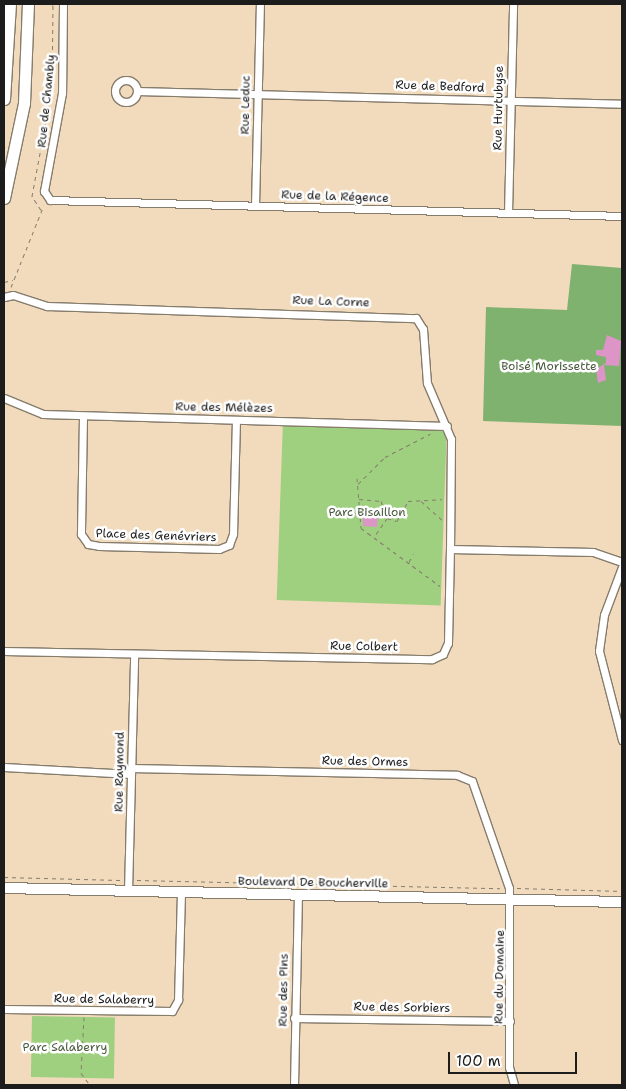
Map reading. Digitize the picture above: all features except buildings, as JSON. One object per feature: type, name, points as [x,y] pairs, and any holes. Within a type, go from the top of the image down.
[{"type":"main road","points":[[4,99],[10,4]]},
{"type":"main road","points":[[4,198],[24,104],[28,4]]},
{"type":"street","name":"Rue de Chambly","points":[[46,203],[44,188],[62,86],[63,4]]},
{"type":"street","name":"Rue Leduc","points":[[255,206],[260,4]]},
{"type":"street","name":"Rue Hurtubyse","points":[[508,213],[513,4]]},
{"type":"street","name":"Rue de Bedford","points":[[137,91],[622,104]]},
{"type":"street","name":"Rue de la Régence","points":[[46,203],[255,206],[622,216]]},
{"type":"street","name":"Rue La Corne","points":[[8,293],[47,306],[410,316],[422,326],[427,383],[447,426],[451,499],[450,549]]},
{"type":"street","name":"Rue des Mélèzes","points":[[4,398],[36,414],[447,426]]},
{"type":"street","name":"Place des Genévriers","points":[[83,416],[81,534],[88,544],[99,546],[219,549],[229,545],[233,534],[236,421]]},
{"type":"street","points":[[450,549],[593,552],[622,562]]},
{"type":"street","name":"Rue Colbert","points":[[4,651],[435,658],[448,643],[450,549]]},
{"type":"street","points":[[622,567],[604,615],[599,651],[622,740]]},
{"type":"street","name":"Rue Raymond","points":[[128,891],[134,654]]},
{"type":"street","name":"Rue des Ormes","points":[[4,767],[131,771],[463,776],[479,792],[511,900]]},
{"type":"street","name":"Boulevard De Boucherville","points":[[4,888],[622,902]]},
{"type":"street","name":"Rue de Salaberry","points":[[4,1009],[168,1013],[176,1007],[181,892]]},
{"type":"street","name":"Rue des Pins","points":[[294,1085],[298,895]]},
{"type":"street","name":"Rue du Domaine","points":[[511,900],[510,1021],[514,1085]]},
{"type":"street","name":"Rue des Sorbiers","points":[[294,1018],[510,1021]]},
{"type":"path","points":[[41,210],[32,196],[51,96],[54,4]]},
{"type":"path","points":[[8,293],[41,210],[46,203]]},
{"type":"path","points":[[4,282],[14,280]]},
{"type":"path","points":[[358,485],[385,458],[447,426]]},
{"type":"path","points":[[357,478],[361,528],[376,534],[408,564],[449,592]]},
{"type":"path","points":[[358,499],[381,502],[387,518]]},
{"type":"path","points":[[387,518],[397,521],[408,501],[451,499]]},
{"type":"path","points":[[420,500],[450,527]]},
{"type":"path","points":[[402,512],[406,516]]},
{"type":"path","points":[[339,513],[359,513]]},
{"type":"path","points":[[376,534],[387,518]]},
{"type":"path","points":[[408,564],[413,554]]},
{"type":"path","points":[[4,877],[120,880]]},
{"type":"path","name":"Boulevard De Boucherville","points":[[137,880],[500,888]]},
{"type":"path","points":[[518,888],[622,891]]},
{"type":"path","points":[[84,1011],[81,1074],[90,1085]]},
{"type":"green space","name":"Boisé Morissette","points":[[572,264],[622,268],[622,426],[483,421],[486,307],[567,310]]},
{"type":"green space","name":"Parc Bisaillon","points":[[283,420],[447,426],[441,606],[277,600]]},
{"type":"green space","name":"Parc Salaberry","points":[[32,1016],[115,1017],[114,1078],[31,1077]]}]
